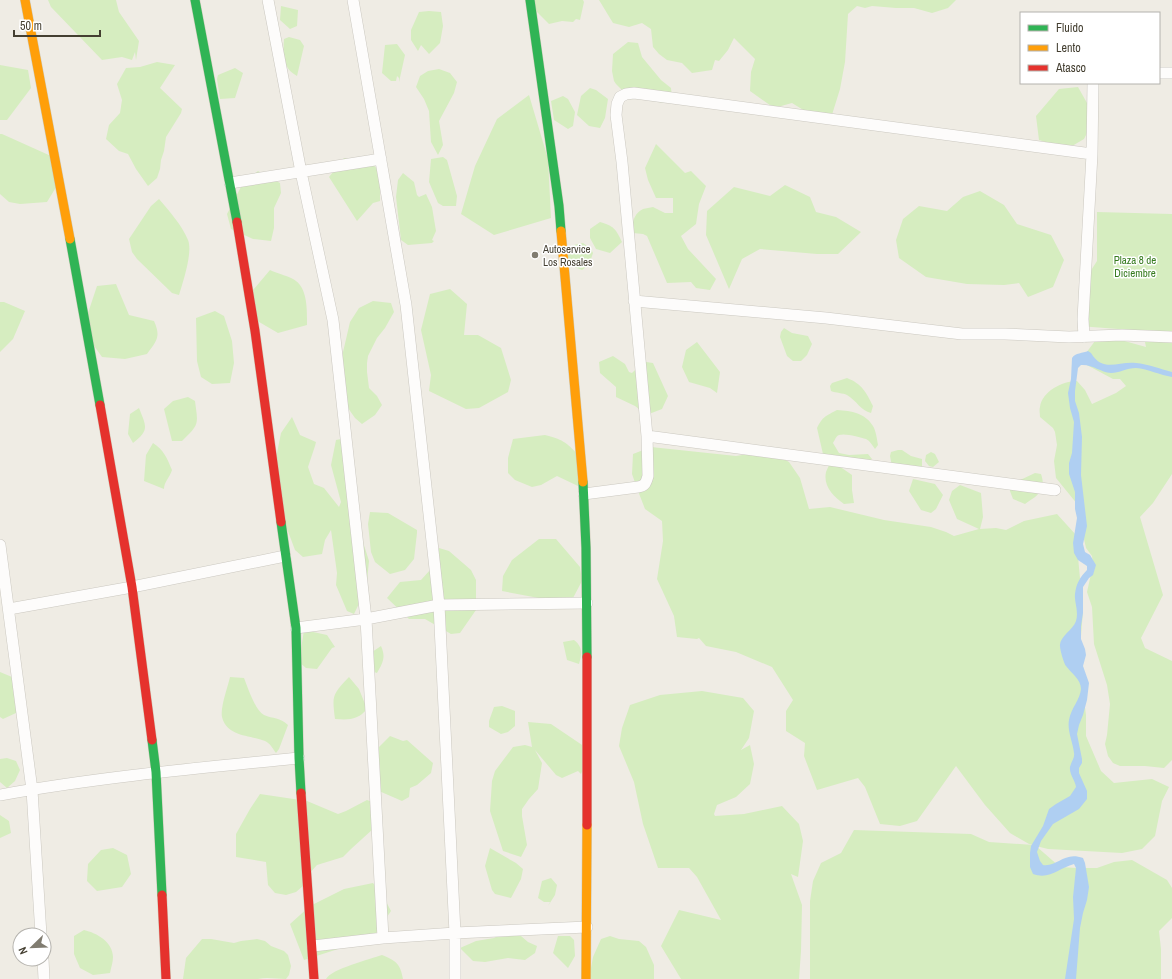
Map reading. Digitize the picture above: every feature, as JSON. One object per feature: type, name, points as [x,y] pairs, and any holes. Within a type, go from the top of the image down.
[{"type":"street","points":[[25,0],[84,311],[132,587],[156,772],[166,979]]},
{"type":"street","points":[[195,0],[230,184],[255,331],[296,628],[299,758],[313,946],[314,979]]},
{"type":"street","points":[[268,0],[301,172],[333,320],[366,619],[383,938]]},
{"type":"street","points":[[353,0],[406,305],[439,605],[455,933],[455,979]]},
{"type":"street","points":[[530,0],[559,206],[584,494],[588,737],[586,979]]},
{"type":"street","points":[[1160,73],[1172,73]]},
{"type":"street","points":[[1084,336],[1092,154],[1093,84]]},
{"type":"street","points":[[584,494],[643,486],[648,476],[647,436],[622,162],[616,115],[616,104],[620,97],[626,94],[634,93],[1092,154]]},
{"type":"street","points":[[230,184],[381,159]]},
{"type":"street","points":[[634,301],[826,318],[962,334],[1005,334],[1069,337],[1122,335],[1172,337]]},
{"type":"street","points":[[647,436],[1055,490]]},
{"type":"street","points":[[0,545],[32,790],[41,927]]},
{"type":"street","points":[[9,609],[132,587],[285,556]]},
{"type":"street","points":[[296,628],[366,619],[439,605],[586,603]]},
{"type":"street","points":[[0,796],[156,772],[299,758]]},
{"type":"street","points":[[313,946],[383,938],[455,933],[587,927]]},
{"type":"street","points":[[43,967],[44,979]]},
{"type":"green space","points":[[48,0],[116,0],[119,12],[139,41],[136,60],[135,52],[132,60],[122,57],[102,60],[51,7]]},
{"type":"green space","points":[[534,0],[583,0],[584,2],[580,20],[576,19],[573,22],[562,21],[549,24],[532,7]]},
{"type":"green space","points":[[599,0],[956,0],[948,8],[932,13],[914,8],[872,6],[865,8],[857,6],[848,14],[845,62],[840,89],[831,118],[813,116],[792,103],[774,108],[750,91],[751,72],[755,59],[734,38],[728,50],[719,61],[715,60],[712,70],[692,73],[682,63],[667,60],[659,54],[653,47],[651,29],[642,23],[629,27],[613,23]]},
{"type":"green space","points":[[281,6],[298,10],[297,26],[290,29],[280,20]]},
{"type":"green space","points":[[419,12],[441,12],[443,26],[440,43],[429,54],[421,45],[418,51],[411,40],[411,30]]},
{"type":"green space","points":[[289,37],[300,40],[304,46],[297,76],[288,69],[284,60],[284,39]]},
{"type":"green space","points":[[628,42],[638,43],[642,57],[661,80],[671,88],[672,99],[664,103],[628,96],[616,84],[612,71],[613,54]]},
{"type":"green space","points":[[397,44],[405,55],[399,82],[399,78],[397,76],[396,81],[391,81],[382,73],[385,45]]},
{"type":"green space","points":[[157,62],[175,65],[160,88],[182,109],[166,137],[157,178],[148,186],[128,154],[119,151],[106,139],[109,125],[120,113],[122,100],[117,84],[126,68],[140,67]]},
{"type":"green space","points":[[0,65],[28,70],[31,88],[7,120],[0,120]]},
{"type":"green space","points":[[235,68],[243,73],[235,98],[220,99],[217,79],[218,75]]},
{"type":"green space","points":[[439,69],[450,73],[457,82],[454,93],[439,121],[443,145],[438,155],[431,142],[429,111],[424,99],[416,87],[420,76],[428,71]]},
{"type":"green space","points":[[1078,87],[1087,103],[1089,129],[1084,139],[1067,149],[1039,140],[1036,116],[1059,89]]},
{"type":"green space","points":[[590,88],[596,90],[608,99],[605,118],[600,128],[589,126],[577,115],[581,96]]},
{"type":"green space","points":[[529,95],[548,159],[551,218],[494,235],[461,214],[475,166],[497,119]]},
{"type":"green space","points":[[563,96],[568,99],[575,112],[573,126],[568,129],[554,120],[551,101]]},
{"type":"green space","points":[[0,134],[51,156],[58,184],[47,202],[20,204],[9,202],[0,194]]},
{"type":"green space","points":[[656,144],[685,173],[691,171],[706,186],[699,204],[696,224],[681,236],[688,249],[716,279],[710,290],[696,288],[691,282],[667,283],[647,236],[633,233],[632,226],[635,216],[643,209],[653,207],[665,213],[673,213],[673,198],[656,198],[648,180],[645,168]]},
{"type":"green space","points":[[443,157],[447,160],[457,196],[456,206],[443,206],[438,203],[429,182],[431,159]]},
{"type":"green space","points":[[344,158],[371,163],[380,171],[380,201],[373,203],[357,221],[329,177]]},
{"type":"green space","points":[[258,171],[280,183],[281,193],[274,208],[274,228],[271,241],[253,239],[231,229],[227,214],[243,183]]},
{"type":"green space","points":[[403,173],[414,182],[417,195],[419,197],[426,194],[432,207],[436,231],[432,240],[434,241],[432,243],[408,245],[401,240],[396,197],[398,180]]},
{"type":"green space","points":[[785,185],[810,197],[816,212],[836,217],[861,232],[838,254],[817,254],[760,249],[742,259],[729,289],[706,235],[707,211],[734,187],[770,196]]},
{"type":"green space","points":[[980,191],[1004,205],[1017,224],[1051,235],[1064,260],[1053,287],[1028,297],[1019,283],[1004,285],[967,284],[926,277],[899,258],[896,240],[903,219],[919,206],[947,211],[963,197]]},
{"type":"green space","points":[[159,199],[175,218],[188,240],[189,252],[187,267],[179,295],[172,293],[137,259],[132,252],[129,239],[151,206]]},
{"type":"green space","name":"Plaza 8 de Diciembre","points":[[1097,212],[1172,214],[1172,474],[1153,503],[1140,517],[1163,595],[1141,638],[1145,648],[1172,661],[1172,760],[1164,768],[1120,766],[1113,763],[1108,756],[1105,744],[1110,704],[1107,685],[1094,644],[1092,607],[1087,592],[1093,565],[1092,556],[1086,548],[1078,505],[1056,478],[1054,461],[1057,445],[1055,432],[1053,428],[1040,417],[1040,408],[1045,396],[1054,388],[1071,381],[1077,381],[1085,390],[1092,404],[1116,393],[1126,386],[1120,379],[1113,379],[1085,364],[1086,353],[1095,341],[1110,337],[1146,347],[1144,337],[1118,329],[1079,326],[1088,275],[1097,261]]},
{"type":"green space","points":[[600,222],[614,229],[622,242],[610,253],[596,249],[590,238],[590,229]]},
{"type":"green space","points":[[583,243],[591,249],[593,253],[589,265],[582,270],[565,263],[562,252],[574,245]]},
{"type":"green space","points":[[270,270],[291,278],[300,285],[305,295],[307,325],[278,333],[247,315],[248,296]]},
{"type":"green space","points":[[116,284],[129,315],[154,321],[157,331],[157,338],[147,354],[125,359],[102,357],[87,336],[85,322],[97,286]]},
{"type":"green space","points":[[450,289],[467,304],[464,335],[478,335],[501,348],[511,380],[508,392],[479,408],[466,409],[429,391],[431,375],[421,330],[430,294]]},
{"type":"green space","points":[[373,301],[391,303],[394,312],[385,328],[377,338],[368,356],[367,363],[369,388],[377,396],[382,405],[375,415],[362,424],[355,418],[348,408],[340,365],[350,322],[359,308]]},
{"type":"green space","points":[[0,302],[4,302],[25,311],[13,339],[0,352]]},
{"type":"green space","points":[[215,311],[224,316],[232,341],[234,363],[230,383],[212,384],[201,377],[197,361],[196,318]]},
{"type":"green space","points":[[784,328],[792,333],[808,336],[812,344],[807,355],[801,361],[793,361],[787,356],[780,337]]},
{"type":"green space","points":[[697,342],[720,372],[717,393],[710,388],[689,382],[682,367],[686,350]]},
{"type":"green space","points":[[613,356],[625,364],[629,372],[632,373],[646,362],[653,363],[668,396],[662,409],[649,414],[616,397],[616,387],[600,373],[599,362]]},
{"type":"green space","points":[[847,378],[860,386],[866,393],[873,406],[871,413],[861,408],[847,395],[831,391],[830,386],[832,383]]},
{"type":"green space","points":[[188,397],[195,401],[197,419],[195,427],[182,441],[172,441],[164,409],[173,401]]},
{"type":"green space","points":[[139,408],[145,427],[142,435],[133,443],[128,434],[130,414]]},
{"type":"green space","points":[[837,410],[853,412],[866,418],[874,428],[878,445],[875,449],[866,439],[856,436],[839,435],[833,443],[839,453],[849,455],[868,454],[872,459],[861,465],[823,454],[817,428],[825,417]]},
{"type":"green space","points":[[292,417],[300,435],[316,442],[308,467],[314,484],[324,488],[339,507],[341,502],[331,465],[336,440],[346,438],[355,468],[354,479],[363,542],[369,561],[365,591],[354,614],[347,611],[336,585],[337,573],[331,530],[325,540],[322,554],[303,557],[295,550],[286,526],[276,458],[281,433]]},
{"type":"green space","points":[[545,435],[563,442],[578,455],[578,486],[557,476],[541,485],[532,487],[515,480],[508,473],[508,458],[513,439]]},
{"type":"green space","points":[[153,443],[163,451],[172,470],[164,489],[144,481],[146,455]]},
{"type":"green space","points":[[651,447],[736,456],[755,453],[773,453],[789,462],[800,478],[809,509],[830,507],[884,520],[931,527],[954,536],[979,529],[957,519],[949,500],[952,491],[960,485],[981,493],[983,517],[980,529],[996,528],[1006,530],[1024,521],[1057,514],[1076,535],[1083,611],[1079,661],[1086,715],[1086,736],[1101,771],[1114,783],[1152,779],[1169,787],[1162,801],[1155,836],[1142,849],[1122,853],[1048,849],[1036,846],[1060,867],[1097,868],[1114,862],[1132,860],[1167,880],[1172,888],[1172,918],[1159,931],[1161,949],[1161,979],[810,979],[810,901],[813,881],[821,863],[841,853],[854,830],[971,834],[989,842],[1034,845],[1029,844],[1010,833],[985,805],[956,766],[917,821],[900,826],[880,824],[865,787],[858,778],[817,790],[804,756],[805,743],[786,731],[786,711],[793,700],[772,667],[736,652],[706,646],[699,638],[677,637],[674,616],[657,579],[663,541],[662,521],[645,509],[632,474],[633,454]]},
{"type":"green space","points":[[902,450],[911,456],[922,459],[922,468],[892,467],[890,456],[891,452]]},
{"type":"green space","points":[[931,452],[935,454],[939,462],[933,467],[929,466],[925,461],[926,455]]},
{"type":"green space","points":[[831,463],[839,466],[852,475],[854,503],[844,504],[836,498],[827,486],[825,477]]},
{"type":"green space","points":[[1035,473],[1041,474],[1043,480],[1042,489],[1040,492],[1025,504],[1013,499],[1010,486]]},
{"type":"green space","points":[[913,479],[935,484],[943,495],[936,509],[931,513],[921,510],[909,491]]},
{"type":"green space","points":[[370,512],[388,513],[417,530],[414,559],[405,570],[390,574],[375,562],[371,552],[368,524]]},
{"type":"green space","points":[[539,539],[556,539],[580,567],[582,581],[573,598],[544,599],[502,591],[503,576],[512,560]]},
{"type":"green space","points":[[439,548],[449,551],[471,570],[476,580],[476,610],[460,633],[451,634],[425,619],[409,619],[387,598],[400,582],[421,580],[430,570]]},
{"type":"green space","points":[[304,630],[327,635],[335,647],[332,648],[317,669],[306,668],[299,662]]},
{"type":"green space","points":[[574,640],[579,645],[581,651],[579,664],[567,660],[563,642]]},
{"type":"green space","points":[[381,646],[383,660],[377,673],[366,669],[372,652]]},
{"type":"green space","points":[[0,672],[12,677],[22,693],[16,713],[3,719],[0,717]]},
{"type":"green space","points":[[230,677],[244,678],[258,709],[264,715],[279,719],[288,725],[276,753],[267,742],[234,732],[225,724],[222,717],[222,708]]},
{"type":"green space","points":[[349,677],[359,689],[367,709],[364,713],[357,717],[335,719],[334,696]]},
{"type":"green space","points":[[702,691],[743,698],[754,711],[749,738],[741,750],[750,745],[754,764],[750,784],[736,797],[717,805],[714,814],[715,816],[744,814],[782,806],[799,824],[803,841],[798,877],[791,874],[802,905],[799,979],[681,979],[661,946],[679,910],[721,920],[697,877],[689,868],[658,868],[643,824],[634,782],[619,746],[622,728],[630,705],[660,695]]},
{"type":"green space","points":[[502,706],[515,711],[515,726],[508,732],[501,734],[489,727],[489,721],[494,707]]},
{"type":"green space","points":[[528,722],[551,724],[591,751],[581,774],[578,771],[562,778],[556,775],[535,750],[542,763],[538,789],[522,809],[527,845],[521,857],[503,851],[490,811],[492,781],[495,771],[513,747],[525,745],[532,747]]},
{"type":"green space","points":[[390,736],[403,741],[407,740],[433,763],[431,773],[417,785],[410,788],[409,797],[402,801],[379,791],[374,752]]},
{"type":"green space","points":[[7,758],[16,761],[20,770],[15,781],[7,788],[0,782],[0,759]]},
{"type":"green space","points":[[260,794],[307,801],[338,814],[367,800],[380,805],[373,829],[343,857],[317,865],[307,876],[303,886],[296,892],[286,895],[275,893],[268,885],[266,862],[236,857],[236,834]]},
{"type":"green space","points":[[0,815],[9,821],[11,833],[0,838]]},
{"type":"green space","points":[[113,848],[127,855],[131,874],[122,887],[97,891],[87,881],[88,864],[101,850]]},
{"type":"green space","points":[[490,848],[516,863],[523,869],[521,879],[511,898],[495,894],[492,890],[485,866]]},
{"type":"green space","points":[[551,878],[557,885],[555,895],[548,906],[550,902],[544,902],[538,898],[542,881]]},
{"type":"green space","points":[[373,883],[382,894],[391,911],[374,936],[304,960],[290,924],[310,906],[344,889]]},
{"type":"green space","points":[[84,930],[99,936],[110,947],[113,957],[110,973],[93,975],[80,968],[74,954],[74,936]]},
{"type":"green space","points":[[509,930],[537,946],[535,953],[525,960],[508,958],[485,962],[473,961],[460,948],[476,941],[494,938]]},
{"type":"green space","points":[[558,936],[570,936],[574,940],[575,956],[568,968],[553,953]]},
{"type":"green space","points":[[610,936],[619,939],[639,941],[646,947],[654,965],[654,979],[589,979],[593,957],[601,939]]},
{"type":"green space","points":[[202,939],[234,943],[257,939],[265,941],[271,946],[284,951],[288,955],[291,966],[289,975],[286,979],[183,979],[186,958]]},
{"type":"green space","points":[[382,955],[397,963],[403,979],[326,979],[329,975],[343,968]]},
{"type":"water","points":[[1088,351],[1101,363],[1111,365],[1129,363],[1150,365],[1172,372],[1172,377],[1136,368],[1111,373],[1085,365],[1081,365],[1078,368],[1075,401],[1079,413],[1082,437],[1081,475],[1087,526],[1083,544],[1085,552],[1090,555],[1096,565],[1093,575],[1083,587],[1083,613],[1081,626],[1081,639],[1086,655],[1083,666],[1089,683],[1087,700],[1077,734],[1082,759],[1079,773],[1087,791],[1087,799],[1079,809],[1053,824],[1041,841],[1037,852],[1043,865],[1053,864],[1071,856],[1083,858],[1085,863],[1089,887],[1080,928],[1076,979],[1065,979],[1074,919],[1073,897],[1076,868],[1074,864],[1049,875],[1044,876],[1033,874],[1030,867],[1030,853],[1031,846],[1043,826],[1049,809],[1070,796],[1076,787],[1070,770],[1070,765],[1074,755],[1069,732],[1069,720],[1079,697],[1081,685],[1078,679],[1065,665],[1060,643],[1076,621],[1076,587],[1082,575],[1087,570],[1087,566],[1078,560],[1074,553],[1073,543],[1077,518],[1075,509],[1075,492],[1069,474],[1069,463],[1072,453],[1074,422],[1068,393],[1071,379],[1072,358],[1077,354]]},
{"type":"traffic: fast","points":[[195,0],[237,222]]},
{"type":"traffic: fast","points":[[530,0],[559,206],[561,231]]},
{"type":"traffic: fast","points":[[70,239],[100,405]]},
{"type":"traffic: fast","points":[[583,482],[586,548],[587,657]]},
{"type":"traffic: fast","points":[[281,522],[296,628],[301,793]]},
{"type":"traffic: fast","points":[[152,740],[156,772],[162,895]]},
{"type":"traffic: slow","points":[[25,0],[70,239]]},
{"type":"traffic: slow","points":[[561,231],[583,482]]},
{"type":"traffic: slow","points":[[586,979],[587,825]]},
{"type":"traffic: jam","points":[[237,222],[255,331],[281,522]]},
{"type":"traffic: jam","points":[[100,405],[132,587],[152,740]]},
{"type":"traffic: jam","points":[[587,657],[587,825]]},
{"type":"traffic: jam","points":[[301,793],[314,979]]},
{"type":"traffic: jam","points":[[162,895],[166,979]]},
{"type":"place","name":"Autoservice Los Rosales","points":[[535,255]]}]
